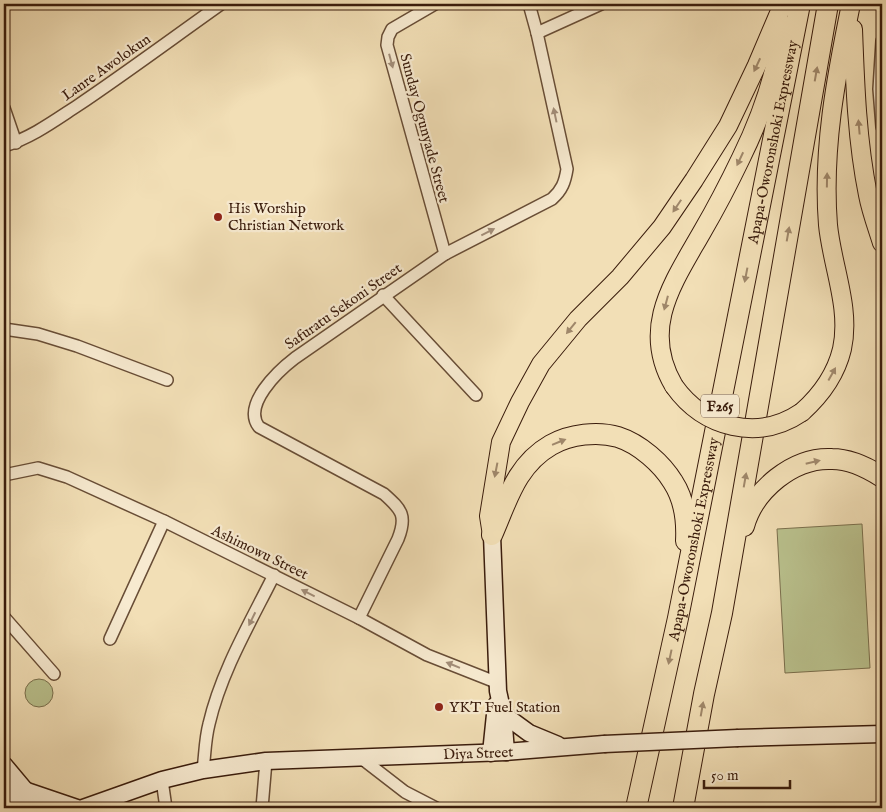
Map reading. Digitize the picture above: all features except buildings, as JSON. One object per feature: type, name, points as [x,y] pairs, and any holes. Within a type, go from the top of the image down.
[{"type":"highway","name":"Apapa-Oworonshoki Expressway","points":[[636,808],[678,618],[800,4]]},
{"type":"highway","name":"Apapa-Oworonshoki Expressway","points":[[683,808],[704,694],[722,613],[828,4]]},
{"type":"highway","points":[[492,535],[514,482],[524,467],[538,455],[551,445],[570,438],[586,435],[618,437],[635,445],[663,468],[674,484],[682,501],[686,538],[678,618]]},
{"type":"highway","points":[[722,613],[748,515],[759,496],[775,480],[792,468],[814,460],[833,458],[867,468],[882,477]]},
{"type":"main road","points":[[783,4],[780,39],[760,115],[724,192],[674,280],[666,299],[660,332],[661,360],[674,386],[690,405],[712,418],[748,428],[775,426],[802,412],[814,401],[836,368],[843,340],[842,302],[828,226],[827,187],[830,124],[836,82],[852,4]]},
{"type":"main road","points":[[498,752],[503,714],[498,687],[492,535],[489,516],[501,442],[541,364],[578,319],[620,277],[662,228],[694,180],[728,126],[783,4]]},
{"type":"main road","points":[[852,4],[860,141],[868,196],[882,243]]},
{"type":"main road","points":[[498,687],[492,725],[498,752]]},
{"type":"main road","points":[[503,714],[529,733],[563,746]]},
{"type":"main road","name":"Diya Street","points":[[82,808],[162,780],[203,770],[266,761],[498,752],[563,746],[738,738],[882,734]]},
{"type":"main road","points":[[5,773],[20,802],[40,808]]},
{"type":"main road","points":[[20,802],[77,808]]},
{"type":"street","name":"Lanre Awolokun","points":[[4,146],[16,143],[36,132],[114,81],[221,4]]},
{"type":"street","name":"Sunday Ogunyade Street","points":[[435,4],[392,29],[387,45],[445,254]]},
{"type":"street","name":"Safuratu Sekoni Street","points":[[359,618],[398,539],[402,527],[402,514],[396,505],[384,494],[259,427],[254,410],[270,382],[281,368],[383,295],[445,254],[552,199],[560,192],[565,181],[567,169],[529,4]]},
{"type":"street","points":[[537,33],[601,4]]},
{"type":"street","points":[[882,41],[879,89],[882,127]]},
{"type":"street","points":[[4,108],[16,143]]},
{"type":"street","points":[[383,295],[476,395]]},
{"type":"street","points":[[4,329],[38,334],[77,346],[167,380]]},
{"type":"street","name":"Ashimowu Street","points":[[4,475],[38,468],[67,477],[164,521],[359,618],[427,655],[498,687]]},
{"type":"street","points":[[110,639],[164,521]]},
{"type":"street","points":[[203,770],[208,724],[219,692],[230,664],[274,576]]},
{"type":"street","points":[[4,617],[54,674]]},
{"type":"street","points":[[361,758],[405,792],[436,808]]},
{"type":"street","points":[[262,808],[266,761]]},
{"type":"street","points":[[162,780],[166,808]]},
{"type":"green space","points":[[862,524],[870,668],[785,673],[777,529]]},
{"type":"green space","points":[[39,679],[49,683],[53,693],[49,703],[39,707],[29,703],[25,693],[29,683]]},
{"type":"place","name":"His Worship Christian Network","points":[[218,217]]},
{"type":"place","name":"YKT Fuel Station","points":[[439,707]]}]
